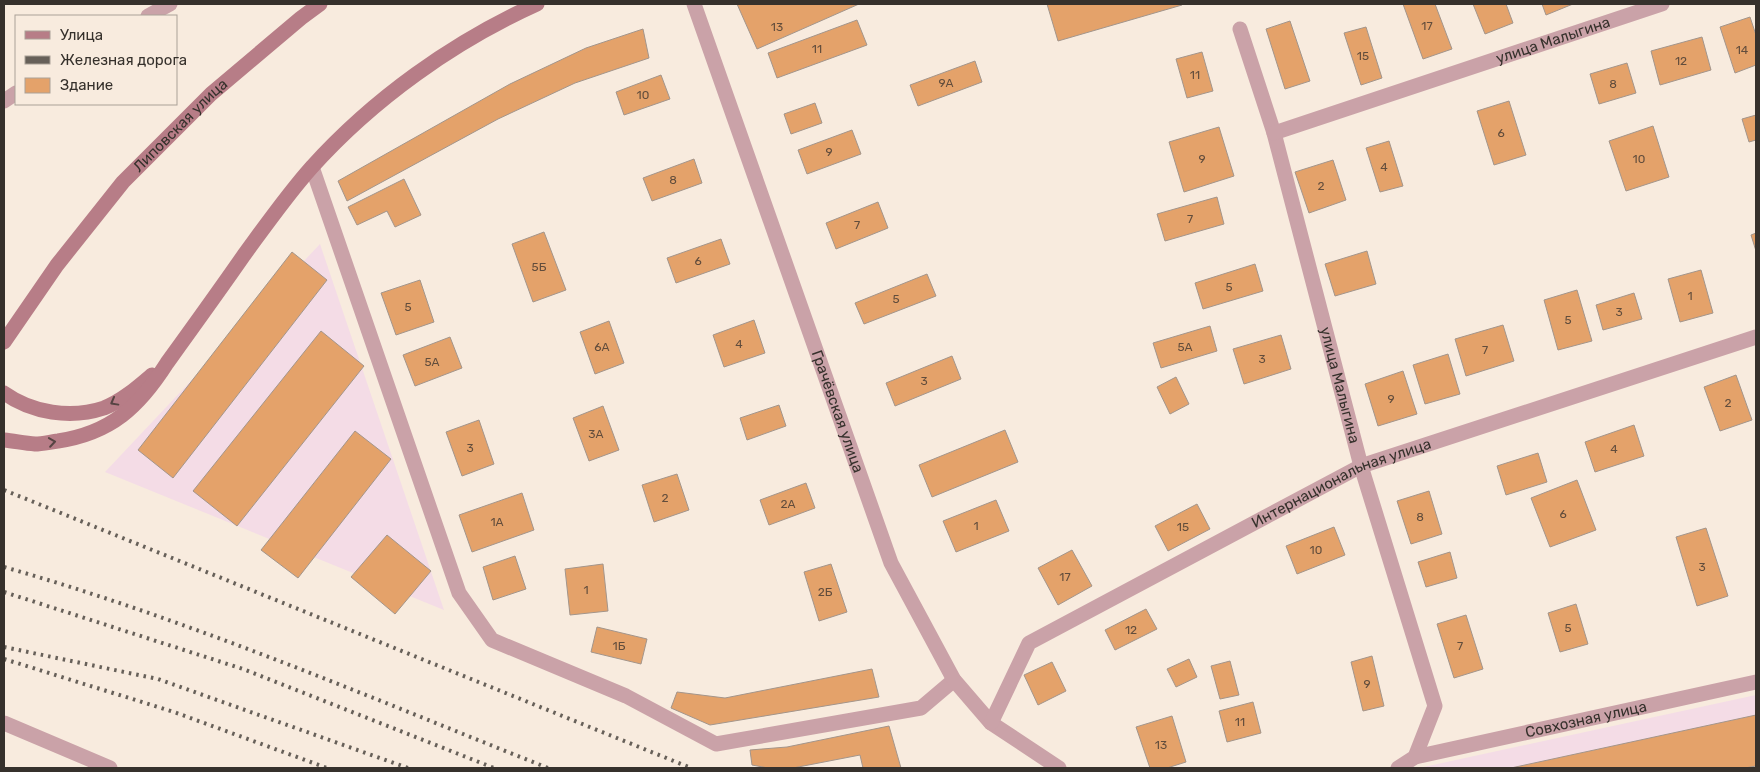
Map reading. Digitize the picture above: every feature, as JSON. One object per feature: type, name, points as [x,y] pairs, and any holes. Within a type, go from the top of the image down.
[{"type":"street","points":[[150,15],[170,4]]},
{"type":"street","name":"Липовская улица","points":[[4,342],[57,265],[123,182],[211,94],[320,4]]},
{"type":"street","points":[[4,440],[36,444],[77,438],[103,428],[131,410],[151,388],[167,362],[279,206],[312,167],[359,120],[411,78],[466,42],[537,4]]},
{"type":"street","name":"Грачёвская улица","points":[[694,4],[891,563],[954,680],[991,723],[1059,768]]},
{"type":"street","name":"улица Малыгина","points":[[1274,133],[1662,4]]},
{"type":"street","name":"улица Малыгина","points":[[1240,29],[1274,133],[1360,466],[1435,706],[1414,757]]},
{"type":"street","points":[[4,101],[15,95]]},
{"type":"street","points":[[312,167],[459,593],[492,640],[626,696],[716,744],[921,708],[954,680]]},
{"type":"street","name":"Интернациональная улица","points":[[991,723],[1029,644],[1360,466],[1756,337]]},
{"type":"street","points":[[4,393],[12,399],[43,412],[78,413],[105,407],[130,393],[167,362]]},
{"type":"street","name":"Совхозная улица","points":[[1414,757],[1756,682]]},
{"type":"street","points":[[4,723],[110,768]]},
{"type":"street","points":[[1398,768],[1414,757]]},
{"type":"shaded area","points":[[320,244],[444,610],[105,472]]},
{"type":"shaded area","points":[[1756,695],[1756,764],[1738,768],[1419,768]]},
{"type":"building","points":[[737,4],[859,4],[757,49]]},
{"type":"building","points":[[1047,4],[1182,4],[1182,5],[1058,41]]},
{"type":"building","points":[[1403,4],[1435,4],[1452,49],[1423,59]]},
{"type":"building","points":[[1473,4],[1506,4],[1513,23],[1485,34]]},
{"type":"building","points":[[1542,4],[1573,4],[1546,15]]},
{"type":"building","points":[[1750,17],[1756,35],[1756,65],[1735,73],[1720,27]]},
{"type":"building","points":[[857,20],[867,45],[777,78],[768,53]]},
{"type":"building","points":[[1290,21],[1310,81],[1285,89],[1266,29]]},
{"type":"building","points":[[1366,27],[1382,78],[1361,85],[1344,33]]},
{"type":"building","points":[[643,29],[649,58],[575,83],[498,119],[347,201],[338,181],[510,84],[586,48]]},
{"type":"building","points":[[1702,37],[1711,70],[1660,85],[1651,51]]},
{"type":"building","points":[[1202,52],[1213,91],[1187,98],[1176,59]]},
{"type":"building","points":[[975,61],[982,82],[918,106],[910,85]]},
{"type":"building","points":[[1627,63],[1636,93],[1599,104],[1590,74]]},
{"type":"building","points":[[661,75],[670,99],[624,115],[616,92]]},
{"type":"building","points":[[1509,101],[1526,155],[1494,165],[1477,111]]},
{"type":"building","points":[[815,103],[822,123],[791,134],[784,114]]},
{"type":"building","points":[[1756,115],[1756,140],[1749,142],[1742,119]]},
{"type":"building","points":[[1653,126],[1669,177],[1626,191],[1609,141]]},
{"type":"building","points":[[1219,127],[1234,176],[1184,192],[1169,142]]},
{"type":"building","points":[[852,130],[861,154],[807,174],[798,150]]},
{"type":"building","points":[[1389,141],[1403,186],[1380,192],[1366,148]]},
{"type":"building","points":[[694,159],[702,183],[652,201],[643,178]]},
{"type":"building","points":[[1333,160],[1346,200],[1309,213],[1295,172]]},
{"type":"building","points":[[404,179],[421,215],[395,227],[387,211],[357,225],[348,207]]},
{"type":"building","points":[[1217,197],[1224,224],[1165,241],[1157,214]]},
{"type":"building","points":[[878,202],[888,228],[836,249],[826,223]]},
{"type":"building","points":[[544,232],[566,290],[533,302],[512,244]]},
{"type":"building","points":[[1756,233],[1756,251],[1751,235]]},
{"type":"building","points":[[721,239],[730,264],[676,283],[667,258]]},
{"type":"building","points":[[1367,251],[1376,284],[1335,296],[1325,264]]},
{"type":"building","points":[[292,252],[327,280],[173,478],[138,450]]},
{"type":"building","points":[[1255,264],[1263,291],[1203,309],[1195,283]]},
{"type":"building","points":[[1701,270],[1713,313],[1680,322],[1668,279]]},
{"type":"building","points":[[927,274],[936,296],[864,324],[855,303]]},
{"type":"building","points":[[420,280],[434,322],[396,335],[381,293]]},
{"type":"building","points":[[1577,290],[1592,341],[1558,350],[1544,300]]},
{"type":"building","points":[[1634,293],[1642,319],[1603,330],[1596,305]]},
{"type":"building","points":[[754,320],[765,353],[724,367],[713,335]]},
{"type":"building","points":[[609,321],[624,363],[595,374],[580,332]]},
{"type":"building","points":[[1503,325],[1514,361],[1466,376],[1455,339]]},
{"type":"building","points":[[1210,326],[1217,351],[1161,368],[1153,343]]},
{"type":"building","points":[[321,331],[364,366],[237,526],[193,491]]},
{"type":"building","points":[[1281,335],[1291,369],[1244,384],[1233,349]]},
{"type":"building","points":[[450,337],[462,368],[415,386],[403,355]]},
{"type":"building","points":[[1448,354],[1460,394],[1425,404],[1413,365]]},
{"type":"building","points":[[952,356],[961,379],[895,406],[886,383]]},
{"type":"building","points":[[1403,371],[1417,414],[1378,426],[1365,384]]},
{"type":"building","points":[[1736,375],[1752,420],[1720,431],[1704,387]]},
{"type":"building","points":[[1176,377],[1189,404],[1170,414],[1157,387]]},
{"type":"building","points":[[779,405],[786,426],[747,440],[740,418]]},
{"type":"building","points":[[603,406],[619,450],[589,461],[573,418]]},
{"type":"building","points":[[479,420],[494,464],[462,476],[446,432]]},
{"type":"building","points":[[1634,425],[1644,456],[1595,472],[1585,442]]},
{"type":"building","points":[[1005,430],[1018,462],[932,497],[919,465]]},
{"type":"building","points":[[355,431],[391,459],[298,578],[261,550]]},
{"type":"building","points":[[1538,453],[1547,482],[1506,495],[1497,466]]},
{"type":"building","points":[[677,474],[689,510],[654,522],[642,485]]},
{"type":"building","points":[[1577,480],[1596,530],[1550,547],[1531,498]]},
{"type":"building","points":[[806,483],[815,508],[769,525],[760,500]]},
{"type":"building","points":[[1429,491],[1442,534],[1411,544],[1397,501]]},
{"type":"building","points":[[522,493],[534,530],[472,552],[459,515]]},
{"type":"building","points":[[996,500],[1009,531],[956,552],[943,521]]},
{"type":"building","points":[[1197,504],[1210,529],[1168,551],[1155,526]]},
{"type":"building","points":[[1334,527],[1345,555],[1297,574],[1286,546]]},
{"type":"building","points":[[1706,528],[1728,596],[1697,606],[1676,537]]},
{"type":"building","points":[[387,535],[431,571],[395,614],[351,577]]},
{"type":"building","points":[[1072,550],[1092,586],[1058,605],[1038,568]]},
{"type":"building","points":[[1450,552],[1457,578],[1426,587],[1418,562]]},
{"type":"building","points":[[515,556],[526,589],[493,600],[483,567]]},
{"type":"building","points":[[603,564],[608,611],[570,615],[565,569]]},
{"type":"building","points":[[831,564],[847,612],[819,621],[804,572]]},
{"type":"building","points":[[1576,604],[1588,644],[1560,652],[1548,613]]},
{"type":"building","points":[[1146,609],[1157,629],[1115,650],[1105,630]]},
{"type":"building","points":[[1466,615],[1483,669],[1454,678],[1437,624]]},
{"type":"building","points":[[597,627],[647,639],[641,664],[591,652]]},
{"type":"building","points":[[1372,656],[1384,706],[1363,711],[1351,662]]},
{"type":"building","points":[[1189,659],[1197,677],[1176,687],[1167,669]]},
{"type":"building","points":[[1230,661],[1239,695],[1220,699],[1211,666]]},
{"type":"building","points":[[1052,662],[1066,691],[1038,705],[1024,675]]},
{"type":"building","points":[[872,669],[879,697],[710,725],[671,708],[677,692],[725,698]]},
{"type":"building","points":[[1253,702],[1261,733],[1227,742],[1219,711]]},
{"type":"building","points":[[1756,715],[1756,766],[1745,768],[1511,768]]},
{"type":"building","points":[[1172,716],[1186,762],[1167,768],[1150,768],[1136,727]]},
{"type":"building","points":[[889,726],[901,768],[863,768],[860,755],[793,768],[768,768],[752,765],[750,750],[787,747]]},
{"type":"railway","points":[[4,490],[691,768]]},
{"type":"railway","points":[[4,567],[73,588],[211,635],[548,768]]},
{"type":"railway","points":[[4,592],[243,669],[494,768]]},
{"type":"railway","points":[[4,647],[158,679],[408,768]]},
{"type":"railway","points":[[4,659],[174,712],[327,768]]}]
